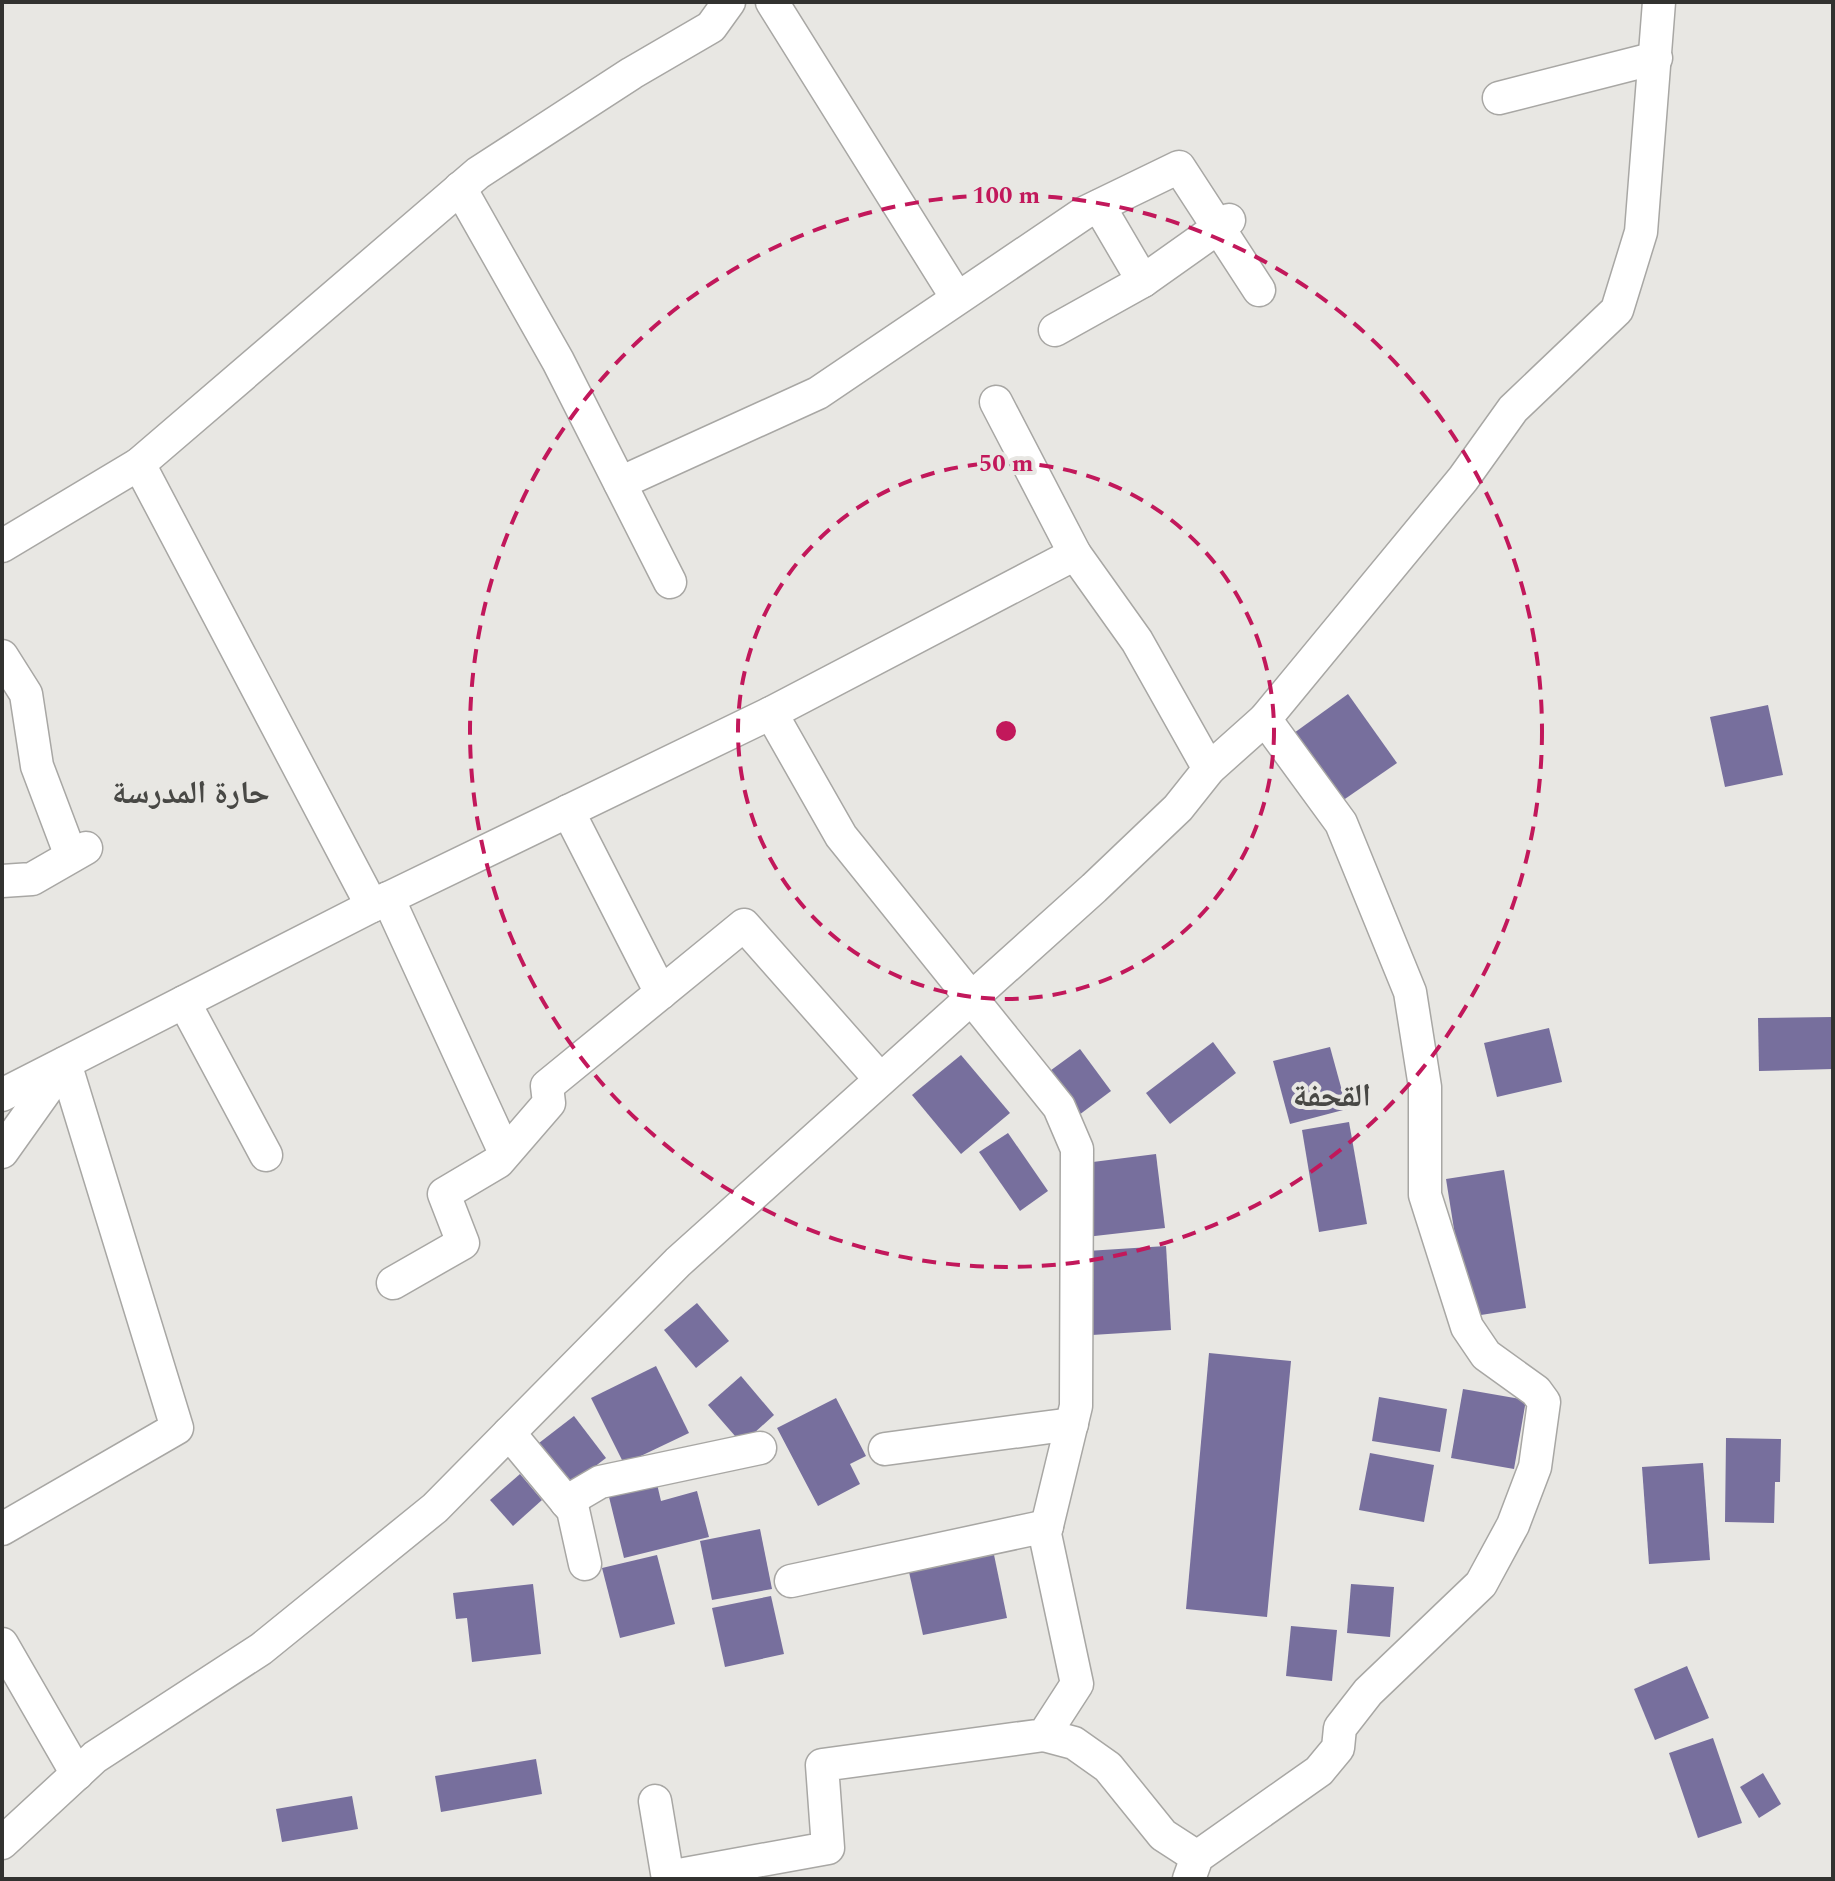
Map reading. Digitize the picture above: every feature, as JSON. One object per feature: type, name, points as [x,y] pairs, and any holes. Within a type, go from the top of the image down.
[{"type":"street","points":[[2,546],[139,464],[478,173],[632,73],[711,27],[729,2]]},
{"type":"street","points":[[772,2],[957,298]]},
{"type":"street","points":[[2,1843],[95,1757],[261,1649],[435,1508],[678,1262],[1147,838],[1178,808],[1209,769],[1265,719],[1463,479],[1513,409],[1617,310],[1641,232],[1659,2]]},
{"type":"street","points":[[1499,98],[1656,58]]},
{"type":"street","points":[[620,483],[818,393],[1084,213],[1179,167],[1224,224],[1259,290]]},
{"type":"street","points":[[460,188],[558,361],[670,582]]},
{"type":"street","points":[[1099,206],[1143,281]]},
{"type":"street","points":[[1055,330],[1143,281],[1224,224]]},
{"type":"street","points":[[996,402],[1075,554],[1137,641],[1209,769]]},
{"type":"street","points":[[139,464],[380,902],[505,1153]]},
{"type":"street","points":[[2,1095],[380,902],[771,713],[1075,554]]},
{"type":"street","points":[[2,656],[14,702],[37,766],[78,852],[32,879],[2,881]]},
{"type":"street","points":[[771,713],[841,836],[1059,1107],[1077,1149],[1076,1406],[1045,1534],[1077,1684],[1044,1735]]},
{"type":"street","points":[[655,1801],[668,1878],[828,1848],[822,1765],[1044,1735],[1074,1743],[1108,1767],[1193,1868],[1319,1771],[1338,1748],[1340,1728],[1368,1692],[1481,1584],[1513,1525],[1535,1467],[1544,1402],[1536,1391],[1486,1355],[1467,1327],[1425,1195],[1425,1087],[1410,992],[1341,823],[1265,719]]},
{"type":"street","points":[[568,811],[661,993]]},
{"type":"street","points":[[393,1283],[463,1243],[444,1194],[498,1162],[549,1103],[547,1086],[744,925],[880,1079]]},
{"type":"street","points":[[184,1002],[266,1155]]},
{"type":"street","points":[[2,1152],[65,1063]]},
{"type":"street","points":[[2,1529],[177,1428],[65,1063]]},
{"type":"street","points":[[885,1449],[1072,1424]]},
{"type":"street","points":[[509,1433],[573,1510],[585,1564]]},
{"type":"street","points":[[566,1502],[600,1482],[760,1448]]},
{"type":"street","points":[[791,1581],[1047,1526]]},
{"type":"street","points":[[5,1656],[77,1774]]},
{"type":"building","points":[[1348,694],[1397,763],[1342,801],[1294,733]]},
{"type":"building","points":[[1768,705],[1783,775],[1725,787],[1710,717]]},
{"type":"building","points":[[1833,1017],[1833,1069],[1759,1071],[1758,1018]]},
{"type":"building","points":[[1549,1028],[1562,1082],[1497,1097],[1484,1043]]},
{"type":"building","points":[[1213,1042],[1236,1073],[1170,1124],[1146,1093]]},
{"type":"building","points":[[1330,1047],[1347,1109],[1290,1124],[1273,1061]]},
{"type":"building","points":[[1080,1049],[1111,1091],[1075,1118],[1043,1076]]},
{"type":"building","points":[[961,1055],[1010,1113],[961,1154],[912,1095]]},
{"type":"building","points":[[1349,1122],[1367,1224],[1319,1232],[1302,1130]]},
{"type":"building","points":[[1008,1133],[1048,1191],[1020,1211],[979,1152]]},
{"type":"building","points":[[1156,1154],[1165,1228],[1086,1237],[1077,1164]]},
{"type":"building","points":[[1504,1170],[1526,1308],[1468,1317],[1446,1179]]},
{"type":"building","points":[[1166,1246],[1171,1330],[1092,1335],[1087,1251]]},
{"type":"building","points":[[697,1303],[729,1341],[696,1368],[664,1330]]},
{"type":"building","points":[[1209,1353],[1291,1361],[1267,1617],[1186,1609]]},
{"type":"building","points":[[656,1366],[689,1433],[624,1464],[591,1398]]},
{"type":"building","points":[[741,1376],[774,1415],[742,1444],[708,1405]]},
{"type":"building","points":[[1463,1389],[1526,1400],[1514,1469],[1451,1458]]},
{"type":"building","points":[[1379,1397],[1447,1409],[1440,1452],[1372,1441]]},
{"type":"building","points":[[836,1398],[866,1456],[850,1464],[860,1484],[818,1506],[777,1428]]},
{"type":"building","points":[[574,1416],[606,1458],[572,1484],[539,1443]]},
{"type":"building","points":[[1726,1438],[1781,1439],[1780,1482],[1775,1482],[1774,1523],[1725,1522]]},
{"type":"building","points":[[1370,1453],[1434,1465],[1424,1522],[1359,1510]]},
{"type":"building","points":[[1703,1463],[1710,1560],[1649,1564],[1642,1467]]},
{"type":"building","points":[[520,1474],[542,1500],[513,1526],[490,1500]]},
{"type":"building","points":[[657,1484],[661,1501],[697,1491],[709,1537],[624,1558],[609,1497]]},
{"type":"building","points":[[760,1529],[772,1589],[712,1600],[700,1541]]},
{"type":"building","points":[[992,1545],[1007,1618],[923,1635],[907,1563]]},
{"type":"building","points":[[657,1555],[675,1624],[620,1638],[602,1568]]},
{"type":"building","points":[[533,1584],[541,1654],[472,1662],[467,1618],[456,1619],[453,1593]]},
{"type":"building","points":[[1351,1584],[1394,1587],[1390,1637],[1347,1633]]},
{"type":"building","points":[[771,1596],[784,1654],[725,1667],[712,1608]]},
{"type":"building","points":[[1291,1626],[1337,1630],[1332,1681],[1286,1676]]},
{"type":"building","points":[[1687,1666],[1709,1718],[1655,1740],[1634,1689]]},
{"type":"building","points":[[1713,1738],[1742,1823],[1698,1838],[1669,1753]]},
{"type":"building","points":[[536,1759],[542,1794],[441,1812],[435,1776]]},
{"type":"building","points":[[1763,1773],[1781,1804],[1759,1818],[1740,1787]]},
{"type":"building","points":[[352,1796],[358,1829],[282,1842],[276,1809]]},
{"type":"district","name":"حارة المدرسة","points":[[191,792]]},
{"type":"district","name":"القحفة","points":[[1332,1095]]}]
